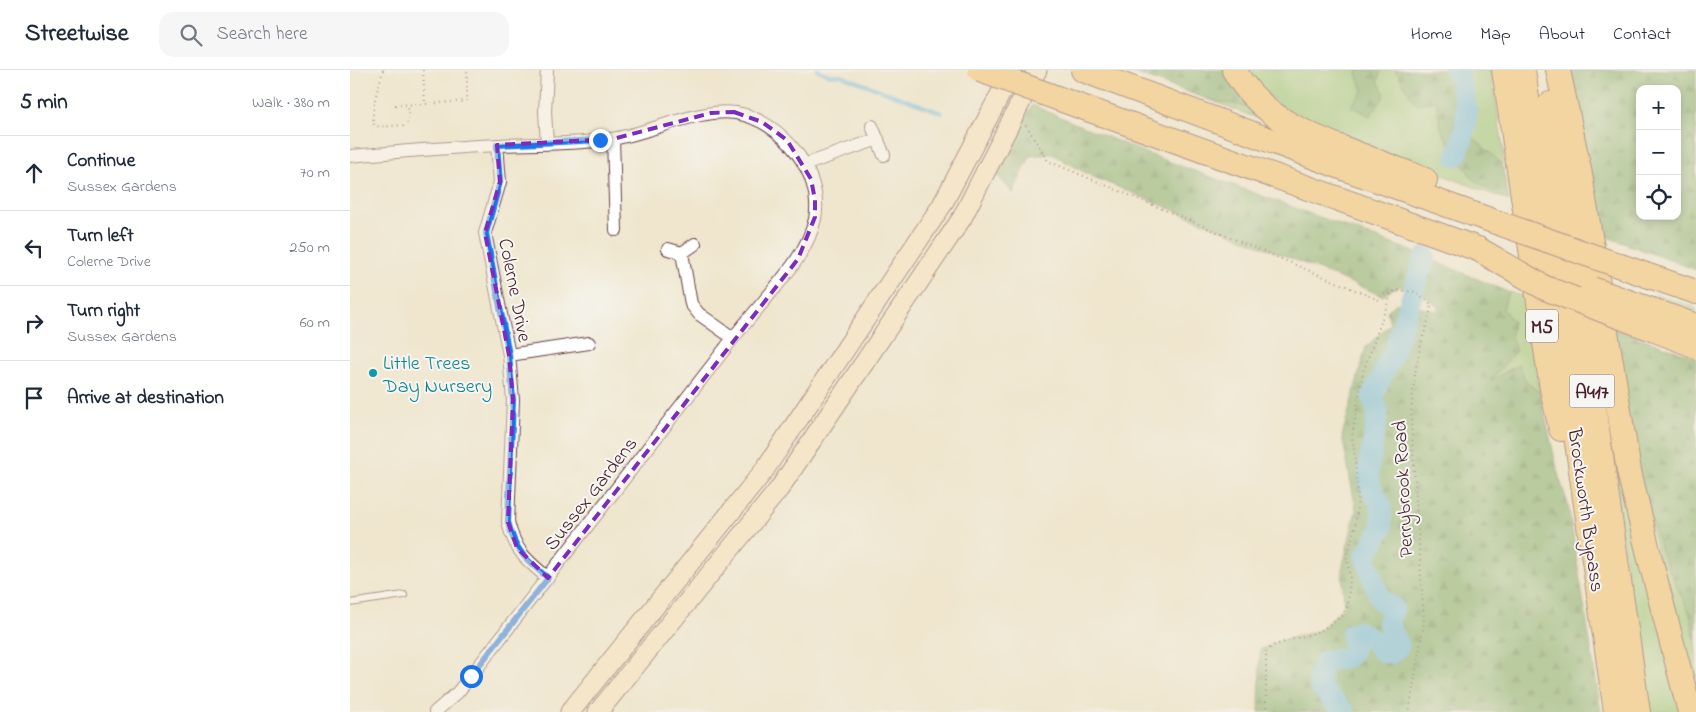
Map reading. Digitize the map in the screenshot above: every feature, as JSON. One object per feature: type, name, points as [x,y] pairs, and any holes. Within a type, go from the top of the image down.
[{"type":"highway","points":[[980,70],[1478,249],[1653,320],[1696,346]]},
{"type":"highway","points":[[1084,70],[1349,170],[1472,206]]},
{"type":"highway","points":[[1234,70],[1249,92],[1264,107],[1278,118],[1313,136],[1558,242],[1696,292]]},
{"type":"highway","name":"M5","points":[[1504,70],[1552,389],[1597,579]]},
{"type":"highway","name":"Brockworth Bypass","points":[[1523,70],[1616,712]]},
{"type":"highway","name":"Brockworth Bypass","points":[[1545,70],[1638,712]]},
{"type":"highway","points":[[1558,70],[1579,169],[1629,472],[1690,712]]},
{"type":"highway","points":[[1653,320],[1696,326]]},
{"type":"street","points":[[547,70],[545,112],[547,143]]},
{"type":"street","points":[[570,712],[763,472],[942,205],[1013,70]]},
{"type":"street","points":[[598,712],[779,488],[962,218],[1037,70]]},
{"type":"street","name":"Sussex Gardens","points":[[350,156],[613,139],[711,113],[734,112],[762,122],[787,140],[811,179],[815,200],[815,217],[809,237],[798,259],[733,338],[457,693],[435,712]]},
{"type":"street","points":[[872,126],[884,155]]},
{"type":"street","points":[[613,139],[616,230]]},
{"type":"street","points":[[804,165],[878,139]]},
{"type":"street","name":"Colerne Drive","points":[[497,145],[500,182],[486,233],[509,355],[513,400],[508,522],[512,538],[518,548],[526,559],[548,578]]},
{"type":"street","points":[[682,253],[695,244]]},
{"type":"street","points":[[668,248],[682,253]]},
{"type":"street","points":[[682,253],[692,304],[699,314],[733,338]]},
{"type":"street","name":"Colerne Drive","points":[[509,355],[580,340]]},
{"type":"lane","points":[[350,603],[404,595]]},
{"type":"path","points":[[383,70],[373,105],[374,125],[377,127],[403,126],[409,121],[408,105]]},
{"type":"path","points":[[423,70],[426,104]]},
{"type":"path","points":[[395,105],[467,101],[467,70]]},
{"type":"path","points":[[1022,119],[1048,160],[1379,300],[1380,295],[1396,290]]},
{"type":"path","points":[[1266,712],[1266,652],[1272,646],[1320,632],[1342,616],[1348,604],[1350,578],[1347,558],[1356,522],[1358,497],[1352,437],[1363,372],[1391,294],[1396,290]]},
{"type":"path","name":"Perrybrook Road","points":[[1396,290],[1416,292],[1431,304],[1431,314],[1419,352],[1413,389],[1411,420],[1424,622],[1409,712]]},
{"type":"highlighted area","points":[[734,112],[762,122],[787,140],[811,179],[815,200],[815,217],[798,259],[548,578],[517,548],[508,522],[513,400],[509,355],[485,233],[500,182],[497,145],[613,139],[711,113]]},
{"type":"green space","points":[[1126,70],[1227,70],[1239,89],[1246,107],[1207,99]]},
{"type":"green space","points":[[1247,70],[1358,70],[1357,73],[1364,91],[1378,81],[1381,70],[1396,70],[1416,103],[1436,101],[1442,131],[1456,156],[1474,180],[1509,201],[1291,113],[1268,96]]},
{"type":"green space","points":[[1358,70],[1381,70],[1378,81],[1385,95],[1370,116],[1351,106],[1363,91],[1357,73]]},
{"type":"green space","points":[[1395,70],[1461,70],[1467,78],[1476,108],[1473,137],[1502,164],[1509,201],[1474,180],[1442,131],[1436,101],[1416,104]]},
{"type":"green space","points":[[1461,70],[1491,70],[1504,154],[1502,164],[1473,137],[1476,108]]},
{"type":"green space","points":[[1568,70],[1696,70],[1696,270],[1602,235]]},
{"type":"green space","points":[[1239,89],[1291,131],[1207,99],[1245,107]]},
{"type":"green space","points":[[1032,105],[1146,153],[1409,250],[1508,292],[1503,309],[1513,322],[1511,336],[1516,351],[1490,381],[1519,364],[1526,382],[1540,393],[1559,477],[1568,504],[1601,712],[1259,712],[1260,649],[1282,640],[1320,630],[1344,606],[1342,569],[1356,510],[1342,436],[1366,347],[1390,324],[1387,311],[1397,303],[1436,311],[1439,308],[1421,293],[1419,289],[1421,281],[1414,279],[1410,286],[1398,287],[1383,296],[1093,177],[1052,154],[1030,156],[1013,193],[995,173],[1014,142],[1013,137]]},
{"type":"green space","points":[[1508,292],[1525,297],[1540,393],[1526,382],[1488,383],[1516,351],[1511,336],[1513,322],[1503,309]]},
{"type":"green space","points":[[1655,293],[1696,308],[1696,315],[1655,300]]},
{"type":"green space","points":[[1595,320],[1680,712],[1648,712],[1613,482]]},
{"type":"green space","points":[[1612,328],[1696,357],[1696,647],[1690,614],[1664,559],[1637,475]]},
{"type":"green space","points":[[1637,475],[1664,559],[1690,614],[1696,647],[1696,701]]},
{"type":"waterway","points":[[817,70],[830,75],[840,75],[942,113]]},
{"type":"waterway","points":[[1454,70],[1458,74],[1466,106],[1466,124],[1456,156]]},
{"type":"waterway","points":[[1344,712],[1324,691],[1319,681],[1325,661],[1345,658],[1352,653],[1354,644],[1351,634],[1358,631],[1373,640],[1383,652],[1391,653],[1399,646],[1388,622],[1394,608],[1381,601],[1365,557],[1382,528],[1381,505],[1371,487],[1368,473],[1378,413],[1372,396],[1392,356],[1425,257]]},
{"type":"place","name":"Little Trees Day Nursery","points":[[373,373]]},
{"type":"route","points":[[471,676],[548,578],[526,559],[518,548],[512,538],[508,522],[513,400],[504,323],[486,233],[500,182],[497,145],[600,140]]}]
